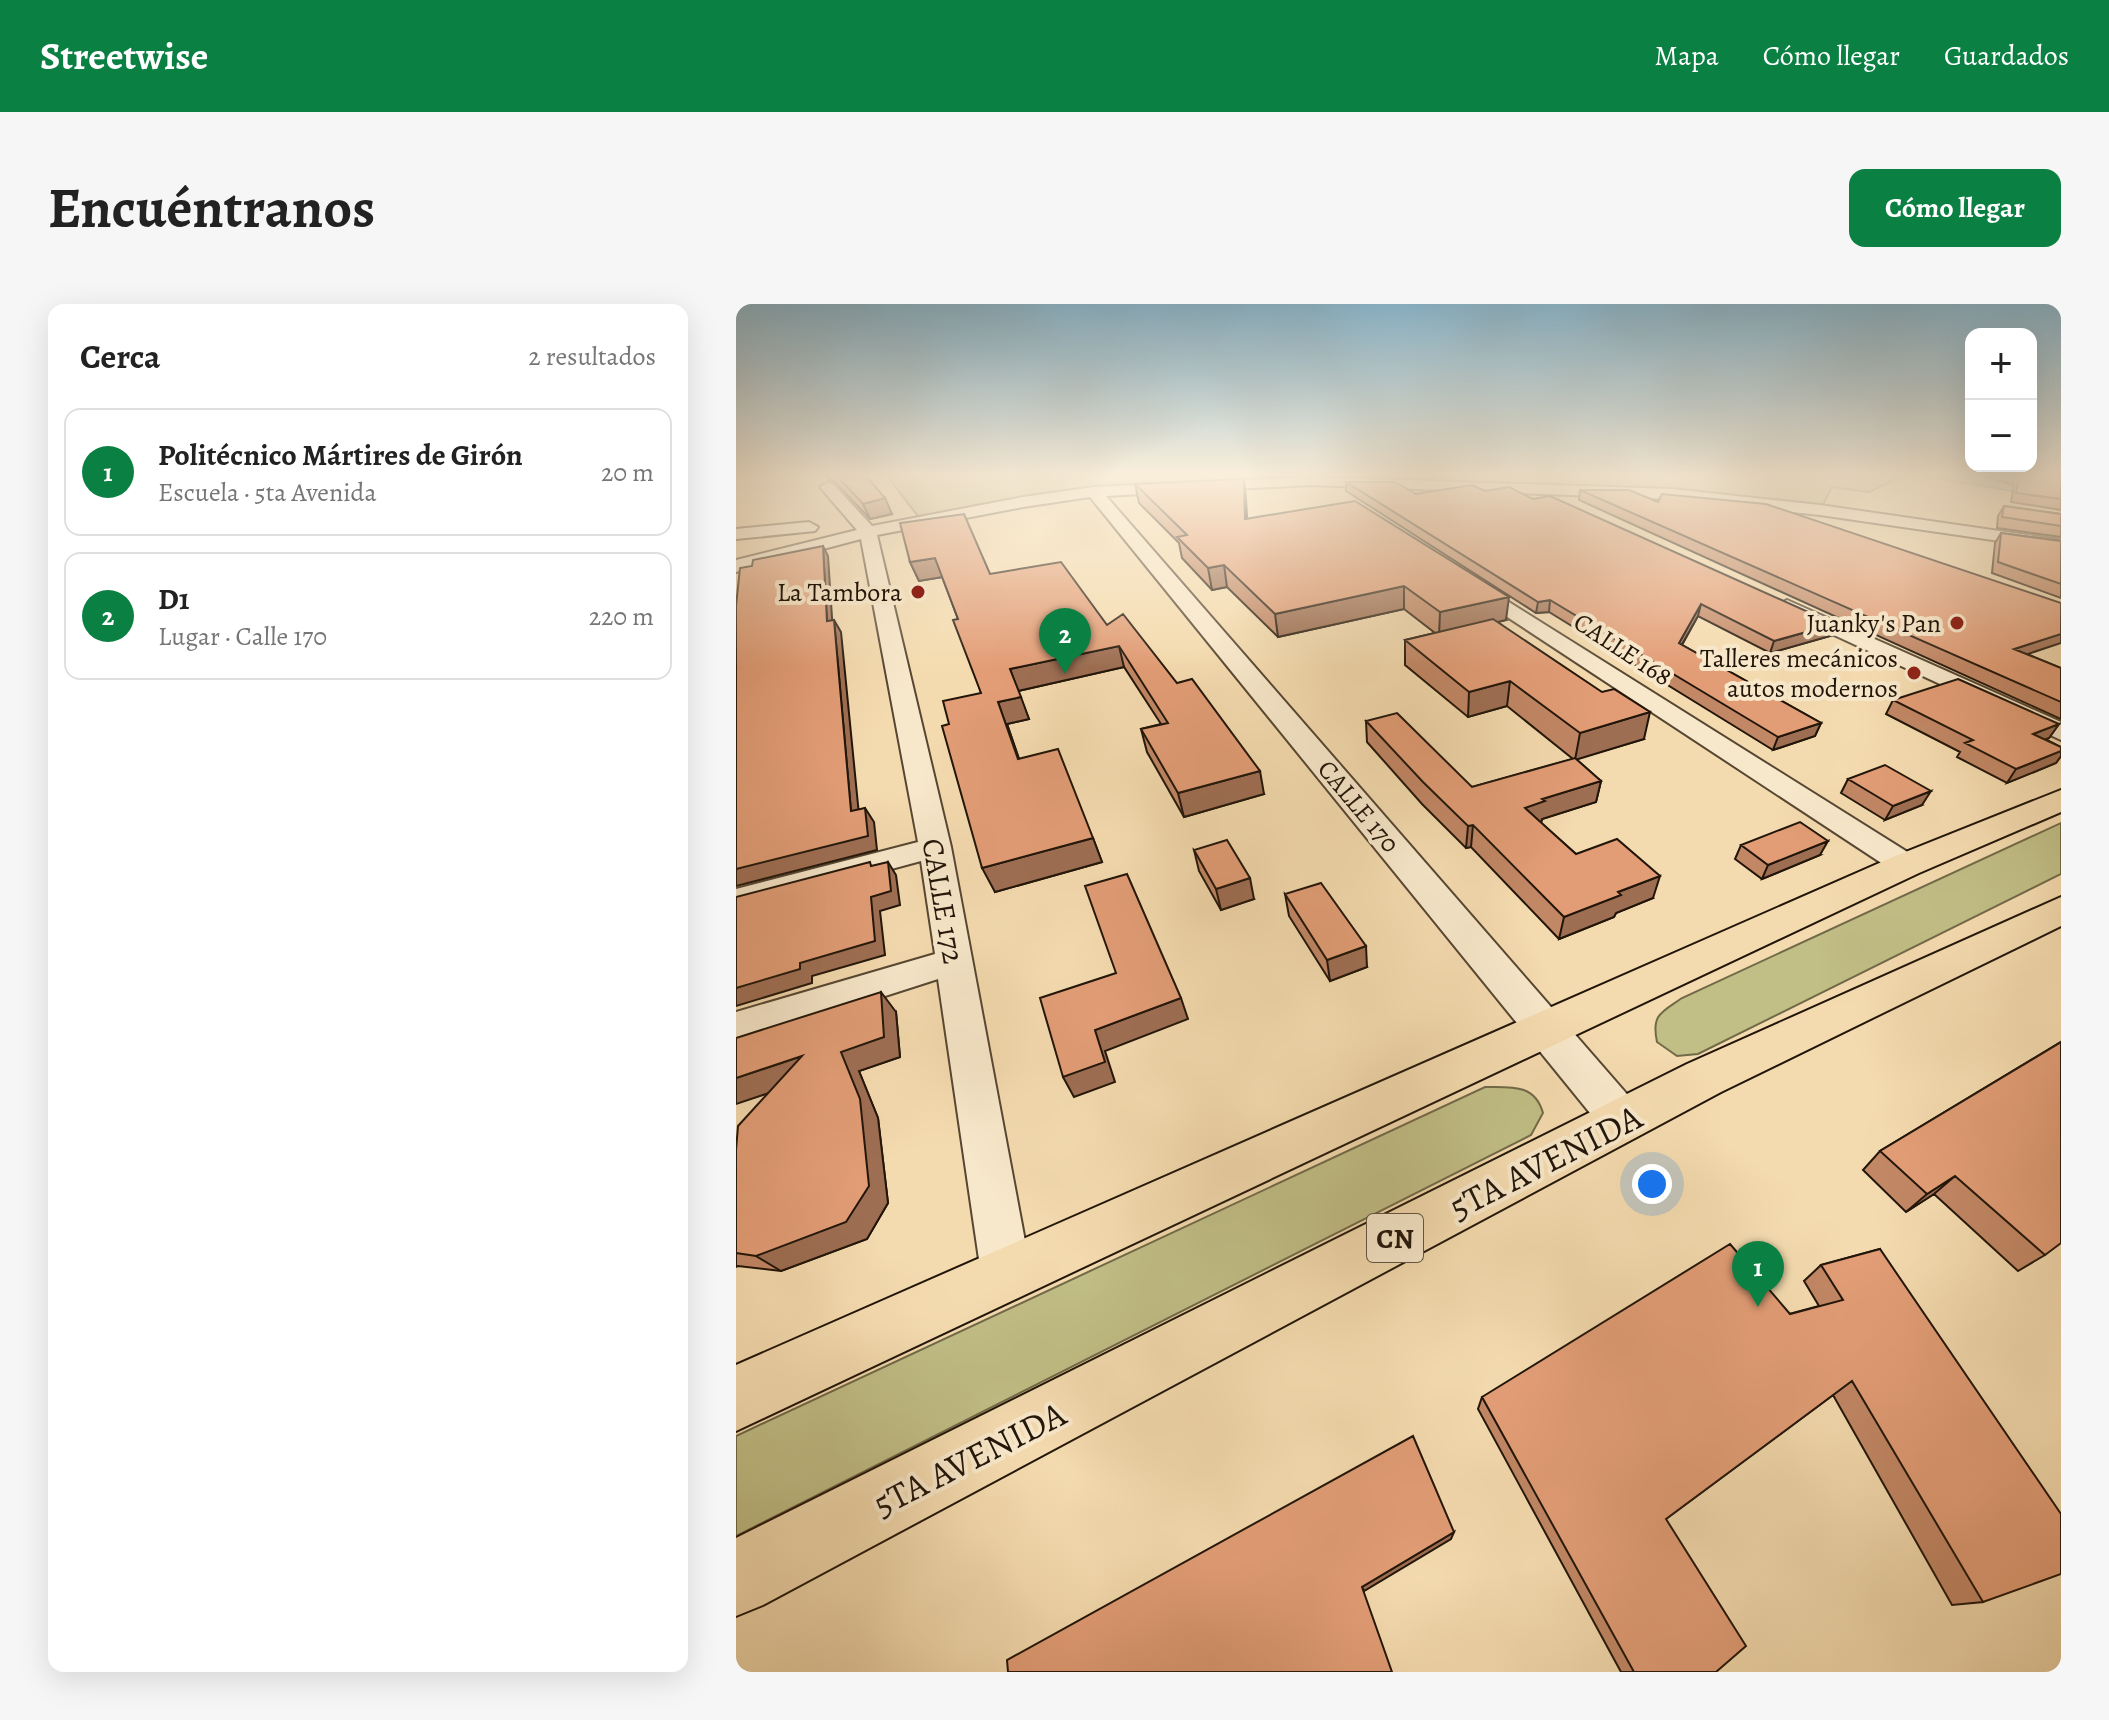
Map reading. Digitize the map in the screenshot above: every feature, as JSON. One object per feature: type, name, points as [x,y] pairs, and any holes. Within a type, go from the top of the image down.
[{"type":"highway","points":[[736,1398],[1906,865],[2061,800]]},
{"type":"highway","name":"5TA AVENIDA","points":[[736,1578],[1704,1078],[2061,910]]},
{"type":"street","points":[[736,566],[816,540]]},
{"type":"street","name":"CALLE 172","points":[[864,540],[935,847],[1006,1273]]},
{"type":"street","name":"CALLE 170","points":[[1134,540],[1623,1121]]},
{"type":"street","points":[[2031,540],[2061,545]]},
{"type":"street","name":"CALLE 168","points":[[1441,565],[1906,865]]},
{"type":"street","points":[[1773,600],[2061,732]]},
{"type":"street","points":[[736,900],[935,847]]},
{"type":"street","points":[[736,1028],[954,961]]},
{"type":"shaded area","points":[[2061,823],[2061,874],[1698,1054],[1677,1056],[1657,1042],[1657,1019],[1682,998]]},
{"type":"shaded area","points":[[1485,1087],[1521,1089],[1534,1097],[1543,1113],[1531,1135],[736,1536],[736,1436]]},
{"type":"building","points":[[904,540],[975,540],[990,574],[1061,562],[1107,625],[1123,614],[1177,683],[1192,679],[1260,771],[1178,793],[1141,729],[1168,723],[1119,646],[1010,669],[1021,697],[998,702],[1018,759],[1058,749],[1093,838],[982,868],[942,726],[949,724],[943,701],[981,693],[953,620],[958,619],[935,558],[910,562]]},
{"type":"building","points":[[1180,540],[1417,540],[1509,597],[1440,612],[1404,586],[1275,614],[1224,565],[1208,568]]},
{"type":"building","points":[[1439,540],[1648,540],[1835,624],[1774,641],[1701,604],[1679,643],[1821,723],[1778,737],[1550,600],[1538,602]]},
{"type":"building","points":[[1693,540],[1873,540],[2061,603],[2061,634],[2014,649],[2061,668],[2061,702]]},
{"type":"building","points":[[2000,540],[2061,541],[2061,584],[1998,562]]},
{"type":"building","points":[[823,546],[827,621],[834,620],[851,811],[865,808],[868,836],[736,869],[736,606],[740,568],[752,566],[753,560]]},
{"type":"building","points":[[1493,619],[1602,692],[1614,689],[1650,712],[1580,733],[1510,681],[1469,692],[1405,640]]},
{"type":"building","points":[[1958,679],[2059,724],[2033,734],[2061,747],[2061,751],[2016,769],[1965,743],[1973,740],[1893,700]]},
{"type":"building","points":[[1397,713],[1472,787],[1575,758],[1601,781],[1542,799],[1545,801],[1525,808],[1576,854],[1617,839],[1660,876],[1564,917],[1473,825],[1468,826],[1423,782],[1366,721]]},
{"type":"building","points":[[1885,765],[1931,791],[1893,806],[1848,779]]},
{"type":"building","points":[[1800,822],[1828,841],[1768,865],[1741,845]]},
{"type":"building","points":[[1227,840],[1250,878],[1216,889],[1194,850]]},
{"type":"building","points":[[870,862],[871,866],[888,862],[891,891],[871,897],[875,941],[800,963],[800,969],[736,988],[736,897]]},
{"type":"building","points":[[1127,874],[1181,998],[1095,1030],[1105,1062],[1063,1077],[1040,998],[1116,973],[1085,886]]},
{"type":"building","points":[[1321,883],[1366,946],[1327,960],[1285,894]]},
{"type":"building","points":[[881,992],[884,1037],[841,1052],[860,1099],[869,1186],[846,1222],[756,1256],[736,1253],[738,1126],[802,1056],[736,1078],[736,1038]]},
{"type":"building","points":[[2061,1042],[2061,1243],[2045,1255],[1955,1176],[1927,1194],[1880,1151]]},
{"type":"building","points":[[1730,1244],[1790,1314],[1843,1300],[1821,1265],[1880,1249],[2061,1514],[2061,1574],[1983,1602],[1852,1381],[1666,1519],[1746,1646],[1716,1672],[1634,1672],[1482,1397]]},
{"type":"building","points":[[1413,1436],[1454,1532],[1362,1587],[1392,1672],[1008,1672],[1007,1660]]},
{"type":"place","name":"La Tambora","points":[[918,592]]},
{"type":"place","name":"Juanky's Pan","points":[[1957,623]]},
{"type":"place","name":"Talleres mecánicos autos modernos","points":[[1914,673]]},
{"type":"place","name":"D1","points":[[1065,674]]},
{"type":"place","name":"Politécnico Mártires de Girón","points":[[1758,1307]]}]
